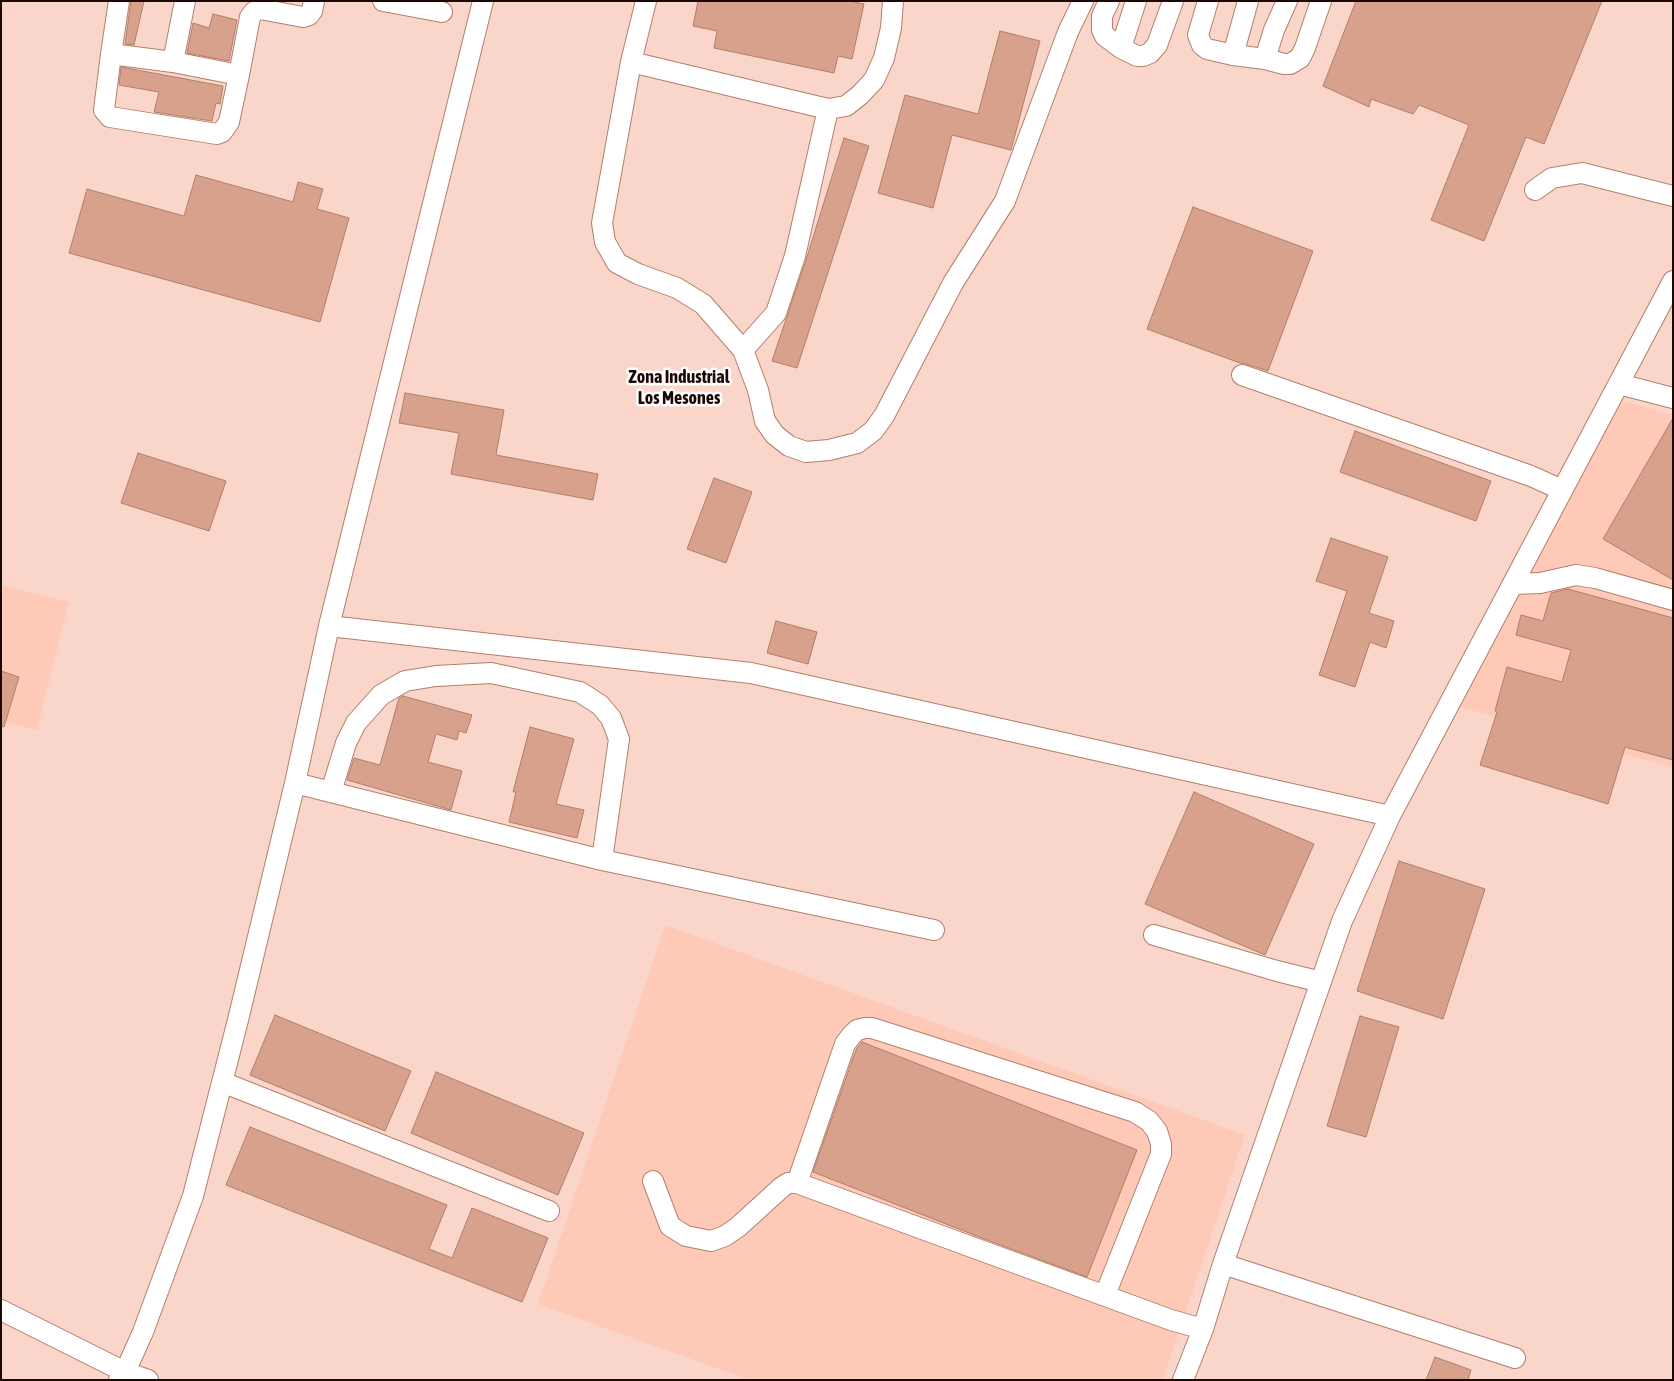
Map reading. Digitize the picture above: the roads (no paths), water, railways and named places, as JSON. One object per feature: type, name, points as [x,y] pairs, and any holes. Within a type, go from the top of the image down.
[{"type":"street","points":[[119,1],[104,110],[110,117],[216,134],[222,132],[229,122],[250,17],[260,9],[303,17],[309,15],[312,11],[314,1]]},
{"type":"street","points":[[173,62],[185,1]]},
{"type":"street","points":[[383,1],[442,12]]},
{"type":"street","points":[[122,1376],[143,1332],[193,1196],[295,783],[329,626],[483,1]]},
{"type":"street","points":[[646,1],[631,62],[602,223],[605,242],[617,263],[638,274],[677,288],[703,304],[743,350],[758,390],[765,421],[775,435],[789,446],[806,452],[829,450],[857,443],[873,431],[888,408],[953,283],[1005,201],[1068,32],[1083,1]]},
{"type":"street","points":[[631,62],[828,109],[846,106],[874,80],[884,58],[891,28],[893,1]]},
{"type":"street","points":[[1109,1],[1102,16],[1102,30],[1105,36],[1121,48],[1137,56],[1150,53],[1161,37],[1173,1]]},
{"type":"street","points":[[1121,48],[1136,1]]},
{"type":"street","points":[[1208,1],[1198,35],[1202,45],[1207,49],[1284,64],[1290,64],[1300,58],[1321,1]]},
{"type":"street","points":[[1233,55],[1248,1]]},
{"type":"street","points":[[1264,59],[1287,1]]},
{"type":"street","points":[[111,54],[173,62],[239,75]]},
{"type":"street","points":[[743,350],[776,313],[795,256],[828,109]]},
{"type":"street","points":[[1535,190],[1552,178],[1582,173],[1673,196]]},
{"type":"street","points":[[1184,1380],[1342,922],[1390,816],[1673,281]]},
{"type":"street","points":[[1242,375],[1531,476],[1562,490]]},
{"type":"street","points":[[1619,384],[1673,398]]},
{"type":"street","points":[[1513,584],[1540,583],[1576,575],[1595,578],[1673,600]]},
{"type":"street","points":[[329,626],[751,672],[1390,816]]},
{"type":"street","points":[[331,792],[346,743],[356,723],[381,695],[405,681],[436,676],[491,672],[580,692],[600,705],[611,718],[619,739],[602,860]]},
{"type":"street","points":[[295,783],[602,860],[934,930]]},
{"type":"street","points":[[1154,935],[1321,982]]},
{"type":"street","points":[[797,1183],[845,1044],[857,1030],[865,1028],[872,1028],[1135,1112],[1149,1121],[1157,1131],[1161,1144],[1160,1154],[1105,1295]]},
{"type":"street","points":[[222,1082],[548,1211]]},
{"type":"street","points":[[653,1181],[670,1226],[686,1236],[711,1241],[725,1236],[738,1227],[782,1187],[788,1183],[797,1183],[1171,1320],[1203,1329]]},
{"type":"street","points":[[1223,1264],[1515,1358]]},
{"type":"street","points":[[1,1310],[122,1376],[148,1380]]},
{"type":"district","name":"Zona Industrial Los Mesones","points":[[679,387]]}]
